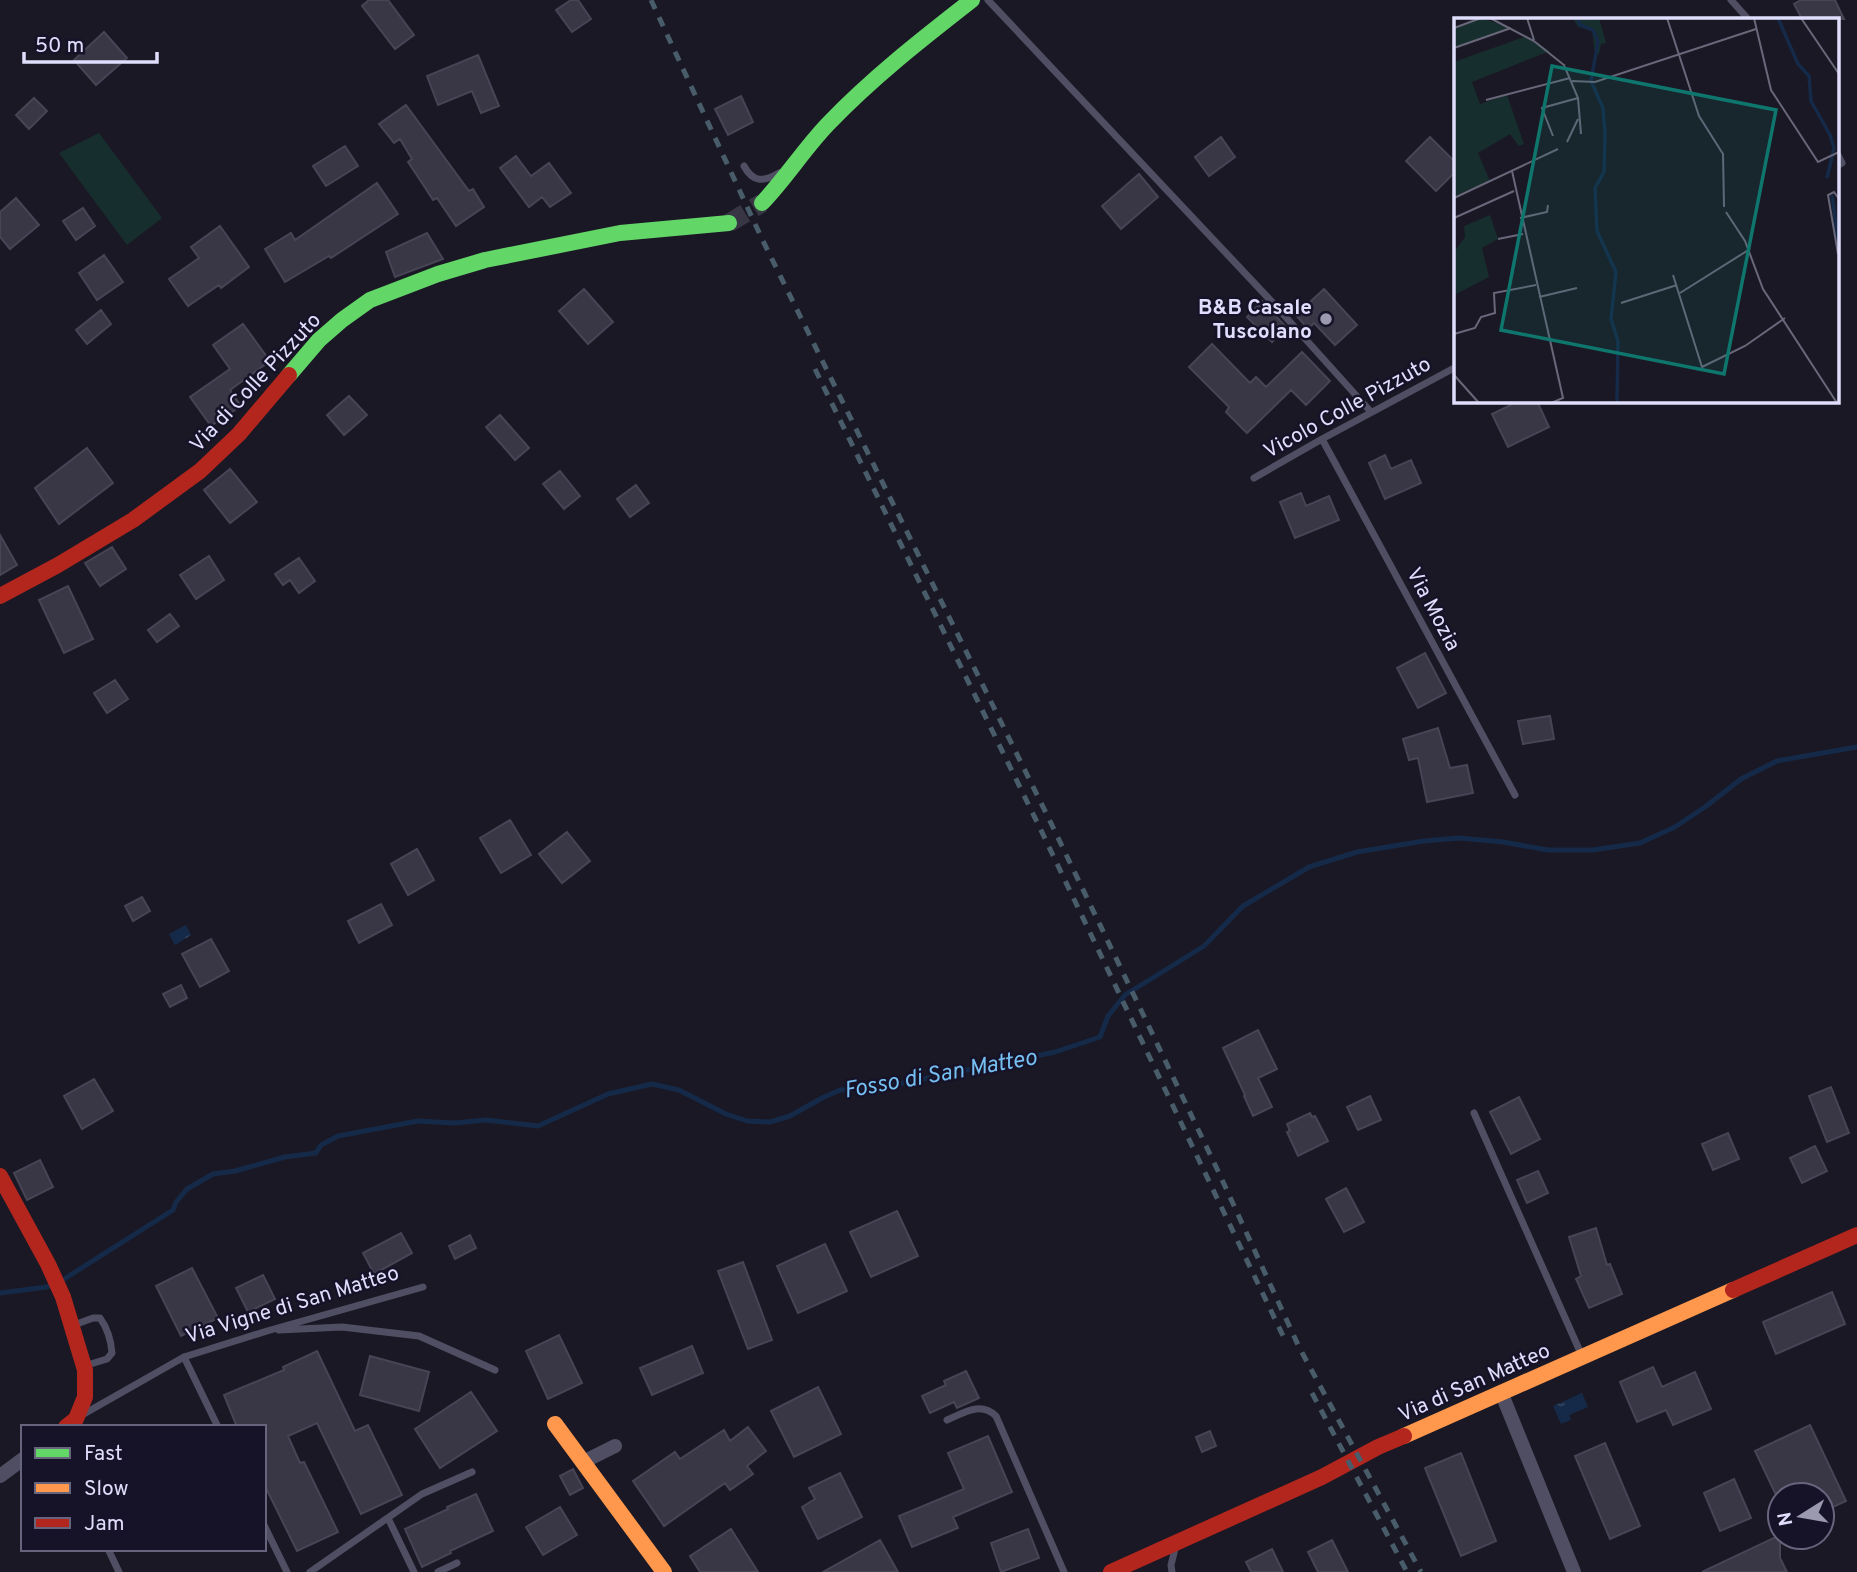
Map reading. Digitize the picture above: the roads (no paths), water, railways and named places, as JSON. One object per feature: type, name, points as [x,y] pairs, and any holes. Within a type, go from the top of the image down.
[{"type":"street","points":[[762,203],[817,136],[902,54],[972,0]]},
{"type":"street","name":"Via di Colle Pizzuto","points":[[0,597],[133,520],[200,471],[239,434],[319,341],[350,313],[370,300],[448,271],[539,248],[620,233],[729,223]]},
{"type":"street","points":[[0,1177],[63,1297],[84,1366],[85,1397],[71,1423]]},
{"type":"street","name":"Via di San Matteo","points":[[1111,1572],[1322,1477],[1378,1447],[1857,1235]]},
{"type":"street","points":[[1501,1392],[1574,1572]]},
{"type":"street","points":[[555,1424],[664,1572]]},
{"type":"street","points":[[583,1462],[615,1446]]},
{"type":"street","points":[[0,1476],[21,1460]]},
{"type":"lane","points":[[988,0],[1277,307],[1371,412]]},
{"type":"lane","points":[[1731,0],[1747,18]]},
{"type":"lane","points":[[744,166],[750,176],[760,180],[774,176],[794,163]]},
{"type":"lane","points":[[1277,307],[1284,301]]},
{"type":"lane","name":"Vicolo Colle Pizzuto","points":[[1254,478],[1454,368]]},
{"type":"lane","name":"Via Mozia","points":[[1322,439],[1515,795]]},
{"type":"lane","points":[[1474,1113],[1582,1356]]},
{"type":"lane","name":"Via Vigne di San Matteo","points":[[71,1423],[184,1357],[423,1287]]},
{"type":"lane","points":[[72,1325],[100,1318],[109,1333],[112,1353],[107,1359],[84,1366]]},
{"type":"lane","points":[[267,1331],[342,1327],[419,1336],[495,1370]]},
{"type":"lane","points":[[184,1357],[217,1425]]},
{"type":"lane","points":[[947,1420],[971,1409],[981,1408],[990,1410],[996,1416],[1064,1572]]},
{"type":"lane","points":[[310,1572],[422,1494],[472,1472]]},
{"type":"lane","points":[[388,1518],[414,1572]]},
{"type":"lane","points":[[266,1529],[287,1572]]},
{"type":"lane","points":[[1172,1572],[1176,1543]]},
{"type":"lane","points":[[109,1551],[119,1572]]},
{"type":"lane","points":[[438,1572],[457,1563]]},
{"type":"water","points":[[186,925],[191,935],[175,945],[169,934]]},
{"type":"water","points":[[1582,1393],[1588,1407],[1569,1415],[1571,1420],[1561,1424],[1553,1406]]},
{"type":"waterway","name":"Fosso di San Matteo","points":[[61,1281],[173,1210],[187,1189],[213,1174],[235,1171],[285,1157],[316,1153],[321,1145],[338,1136],[418,1121],[454,1123],[487,1120],[538,1126],[608,1094],[652,1084],[679,1090],[726,1114],[747,1121],[770,1122],[790,1116],[840,1090],[888,1086],[1055,1052],[1100,1037],[1108,1016],[1125,995],[1204,946],[1243,906],[1309,867],[1357,852],[1459,838],[1548,850],[1593,850],[1640,843],[1675,827],[1741,779],[1777,761],[1857,747]]},
{"type":"waterway","name":"Fosso di San Matteo","points":[[0,1293],[52,1285]]},
{"type":"tunnel","points":[[729,223],[762,203]]},
{"type":"railway","points":[[651,0],[763,241],[1140,1008],[1299,1347],[1421,1572]]},
{"type":"railway","points":[[815,369],[1038,824],[1285,1340]]},
{"type":"railway","points":[[1312,1393],[1407,1572]]},
{"type":"place","name":"B&B Casale Tuscolano","points":[[1326,319]]}]
